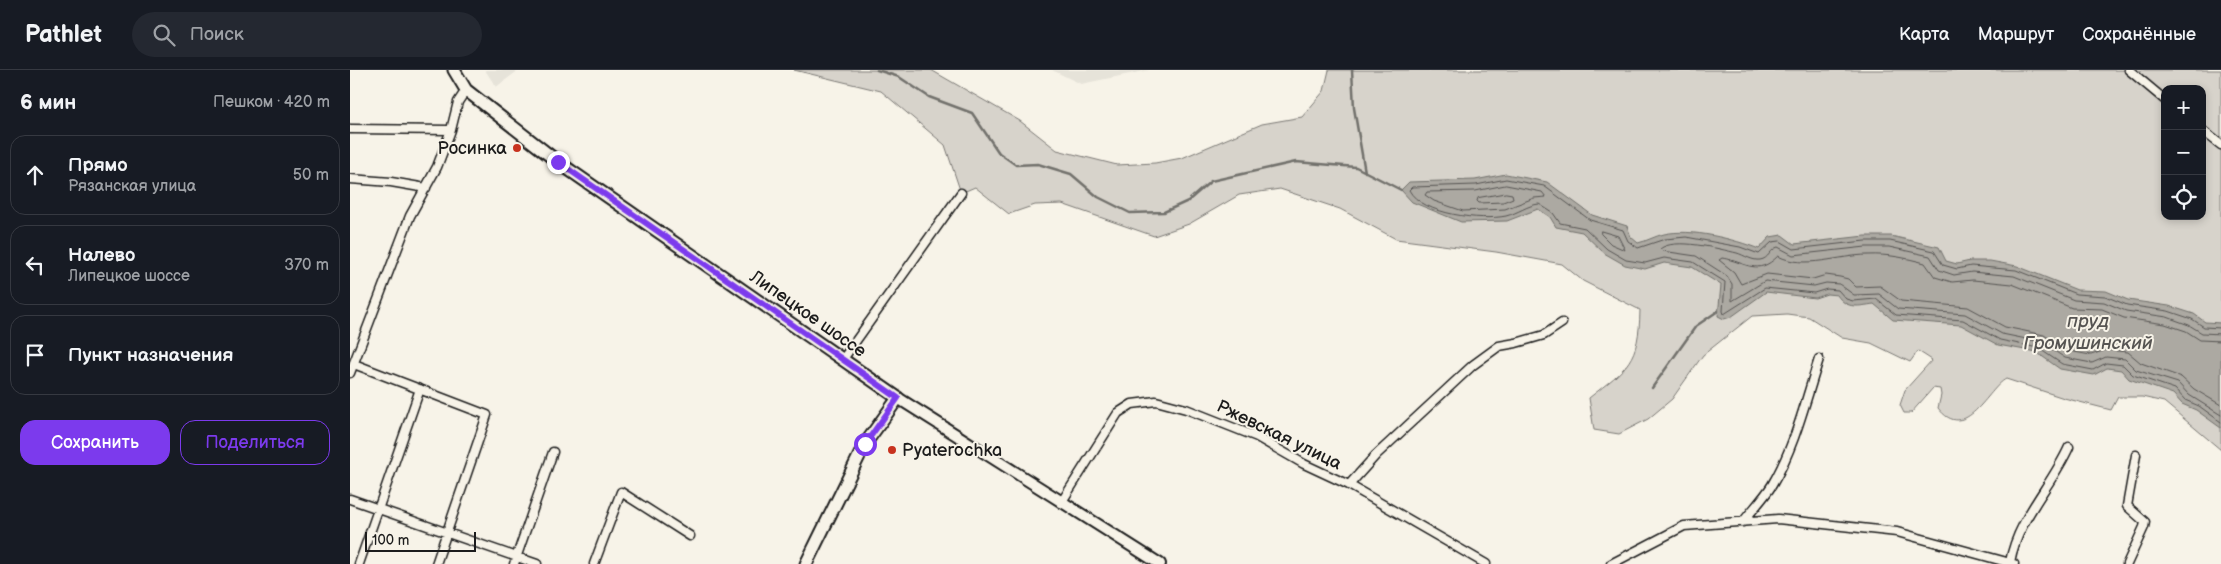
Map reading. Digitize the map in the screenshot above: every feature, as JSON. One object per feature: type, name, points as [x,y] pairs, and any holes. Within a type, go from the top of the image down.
[{"type":"main road","name":"Липецкое шоссе","points":[[454,70],[466,90],[558,162],[898,398]]},
{"type":"main road","points":[[806,564],[865,444],[898,398]]},
{"type":"street","points":[[2129,70],[2161,97]]},
{"type":"street","points":[[350,373],[410,216],[426,188],[451,130],[458,102],[466,90]]},
{"type":"street","points":[[350,129],[451,130]]},
{"type":"street","points":[[2206,133],[2221,145]]},
{"type":"street","points":[[350,180],[362,179],[426,188]]},
{"type":"street","points":[[843,360],[961,193]]},
{"type":"street","points":[[1349,485],[1376,454],[1473,365],[1499,346],[1516,344],[1544,335],[1562,322]]},
{"type":"street","points":[[1743,522],[1771,487],[1788,452],[1803,416],[1819,359]]},
{"type":"street","points":[[354,364],[487,415],[436,564]]},
{"type":"street","points":[[359,564],[420,389]]},
{"type":"street","name":"Липецкое шоссе","points":[[898,398],[1160,564]]},
{"type":"street","name":"Ржевская улица","points":[[1061,503],[1118,413],[1132,404],[1156,401],[1186,409],[1257,437],[1304,464],[1349,485],[1486,564]]},
{"type":"street","points":[[1612,564],[1684,526],[1778,519],[1897,532],[2012,563],[2013,542],[2023,523],[2062,464],[2069,447]]},
{"type":"street","points":[[515,561],[553,452]]},
{"type":"street","points":[[2128,564],[2145,522],[2127,506],[2136,455]]},
{"type":"street","points":[[594,564],[621,492],[690,536]]},
{"type":"street","points":[[350,499],[447,532],[515,561],[537,564]]},
{"type":"shaded area","points":[[485,70],[519,70],[496,87]]},
{"type":"shaded area","points":[[794,70],[931,70],[1020,121],[1057,150],[1117,165],[1155,163],[1182,158],[1262,124],[1302,117],[1324,91],[1329,70],[2221,70],[2221,450],[2164,402],[2142,397],[2118,397],[2111,410],[2064,398],[2006,379],[1999,384],[1976,410],[1967,417],[1958,420],[1948,417],[1938,408],[1941,395],[1940,389],[1933,388],[1911,413],[1904,413],[1900,405],[1905,390],[1932,360],[1918,351],[1910,362],[1871,343],[1842,338],[1809,317],[1787,314],[1752,316],[1703,355],[1672,399],[1648,419],[1619,434],[1594,430],[1589,398],[1629,362],[1637,341],[1640,310],[1583,281],[1562,264],[1496,252],[1396,239],[1340,209],[1280,189],[1239,195],[1189,224],[1154,236],[1062,204],[1035,205],[1009,214],[975,187],[961,193],[945,145],[881,91]]},
{"type":"shaded area","points":[[1052,70],[1149,70],[1081,84]]},
{"type":"water","name":"пруд Громушинский","points":[[1506,174],[1547,182],[1592,215],[1627,226],[1631,237],[1638,243],[1661,235],[1687,232],[1712,236],[1759,249],[1770,237],[1782,235],[1794,244],[1865,236],[1891,236],[1939,247],[1946,261],[1957,264],[1970,261],[1990,261],[2017,266],[2077,290],[2106,291],[2128,300],[2169,306],[2194,314],[2205,322],[2221,323],[2221,428],[2196,410],[2182,404],[2173,394],[2129,379],[2121,370],[2107,368],[2094,375],[2060,369],[2036,352],[1998,345],[1961,325],[1893,320],[1874,304],[1849,305],[1837,295],[1827,294],[1815,298],[1766,292],[1731,317],[1724,319],[1718,316],[1721,285],[1692,267],[1664,263],[1645,269],[1625,265],[1604,253],[1582,232],[1556,227],[1550,217],[1538,209],[1507,221],[1461,222],[1412,202],[1401,190],[1409,182],[1475,180]]},
{"type":"waterway","points":[[877,70],[899,77],[929,97],[972,113],[999,153],[1016,165],[1038,164],[1071,174],[1098,197],[1130,213],[1164,212],[1188,201],[1211,181],[1296,162],[1356,167],[1401,190]]},
{"type":"waterway","points":[[1352,70],[1354,108],[1365,172]]},
{"type":"waterway","points":[[1652,388],[1696,326],[1718,311]]},
{"type":"place","name":"Росинка","points":[[517,148]]},
{"type":"place","name":"Pyaterochka","points":[[892,450]]},
{"type":"route","points":[[558,162],[898,398],[865,444]]}]
